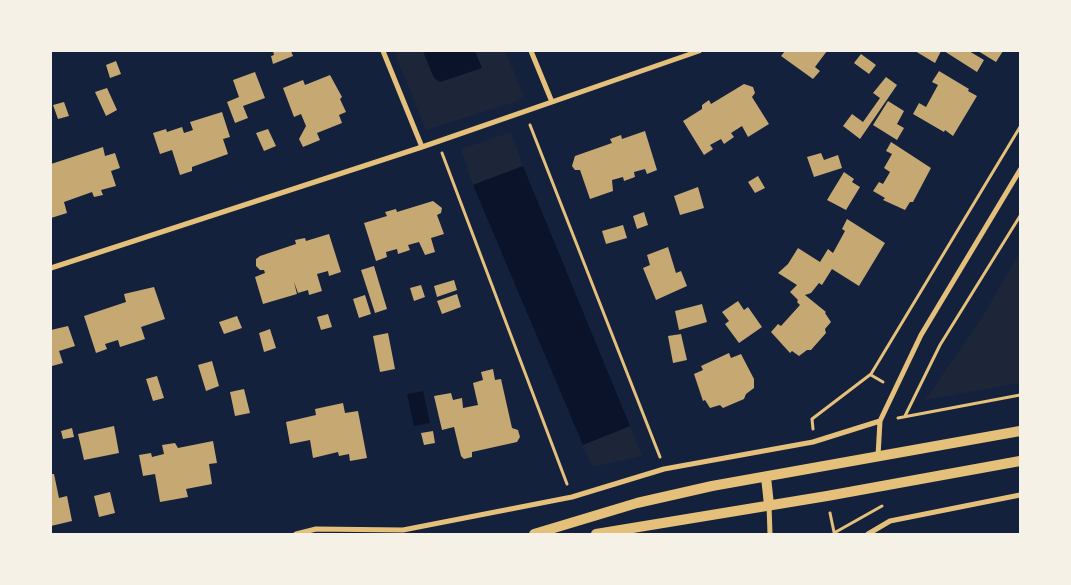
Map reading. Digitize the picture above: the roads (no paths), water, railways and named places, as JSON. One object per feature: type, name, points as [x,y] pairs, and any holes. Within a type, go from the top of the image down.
[{"type":"main road","points":[[534,534],[637,503],[766,476],[1020,431]]},
{"type":"main road","points":[[596,534],[1020,461]]},
{"type":"main road","points":[[766,476],[769,505]]},
{"type":"street","points":[[384,51],[422,147]]},
{"type":"street","points":[[531,51],[552,102]]},
{"type":"street","points":[[51,268],[438,142],[700,51]]},
{"type":"street","points":[[878,456],[880,421],[921,335],[1020,170]]},
{"type":"street","points":[[296,534],[316,530],[403,530],[572,497],[664,469],[813,442],[880,421]]},
{"type":"street","points":[[868,534],[890,521],[1020,495]]},
{"type":"street","points":[[769,505],[770,534]]}]
